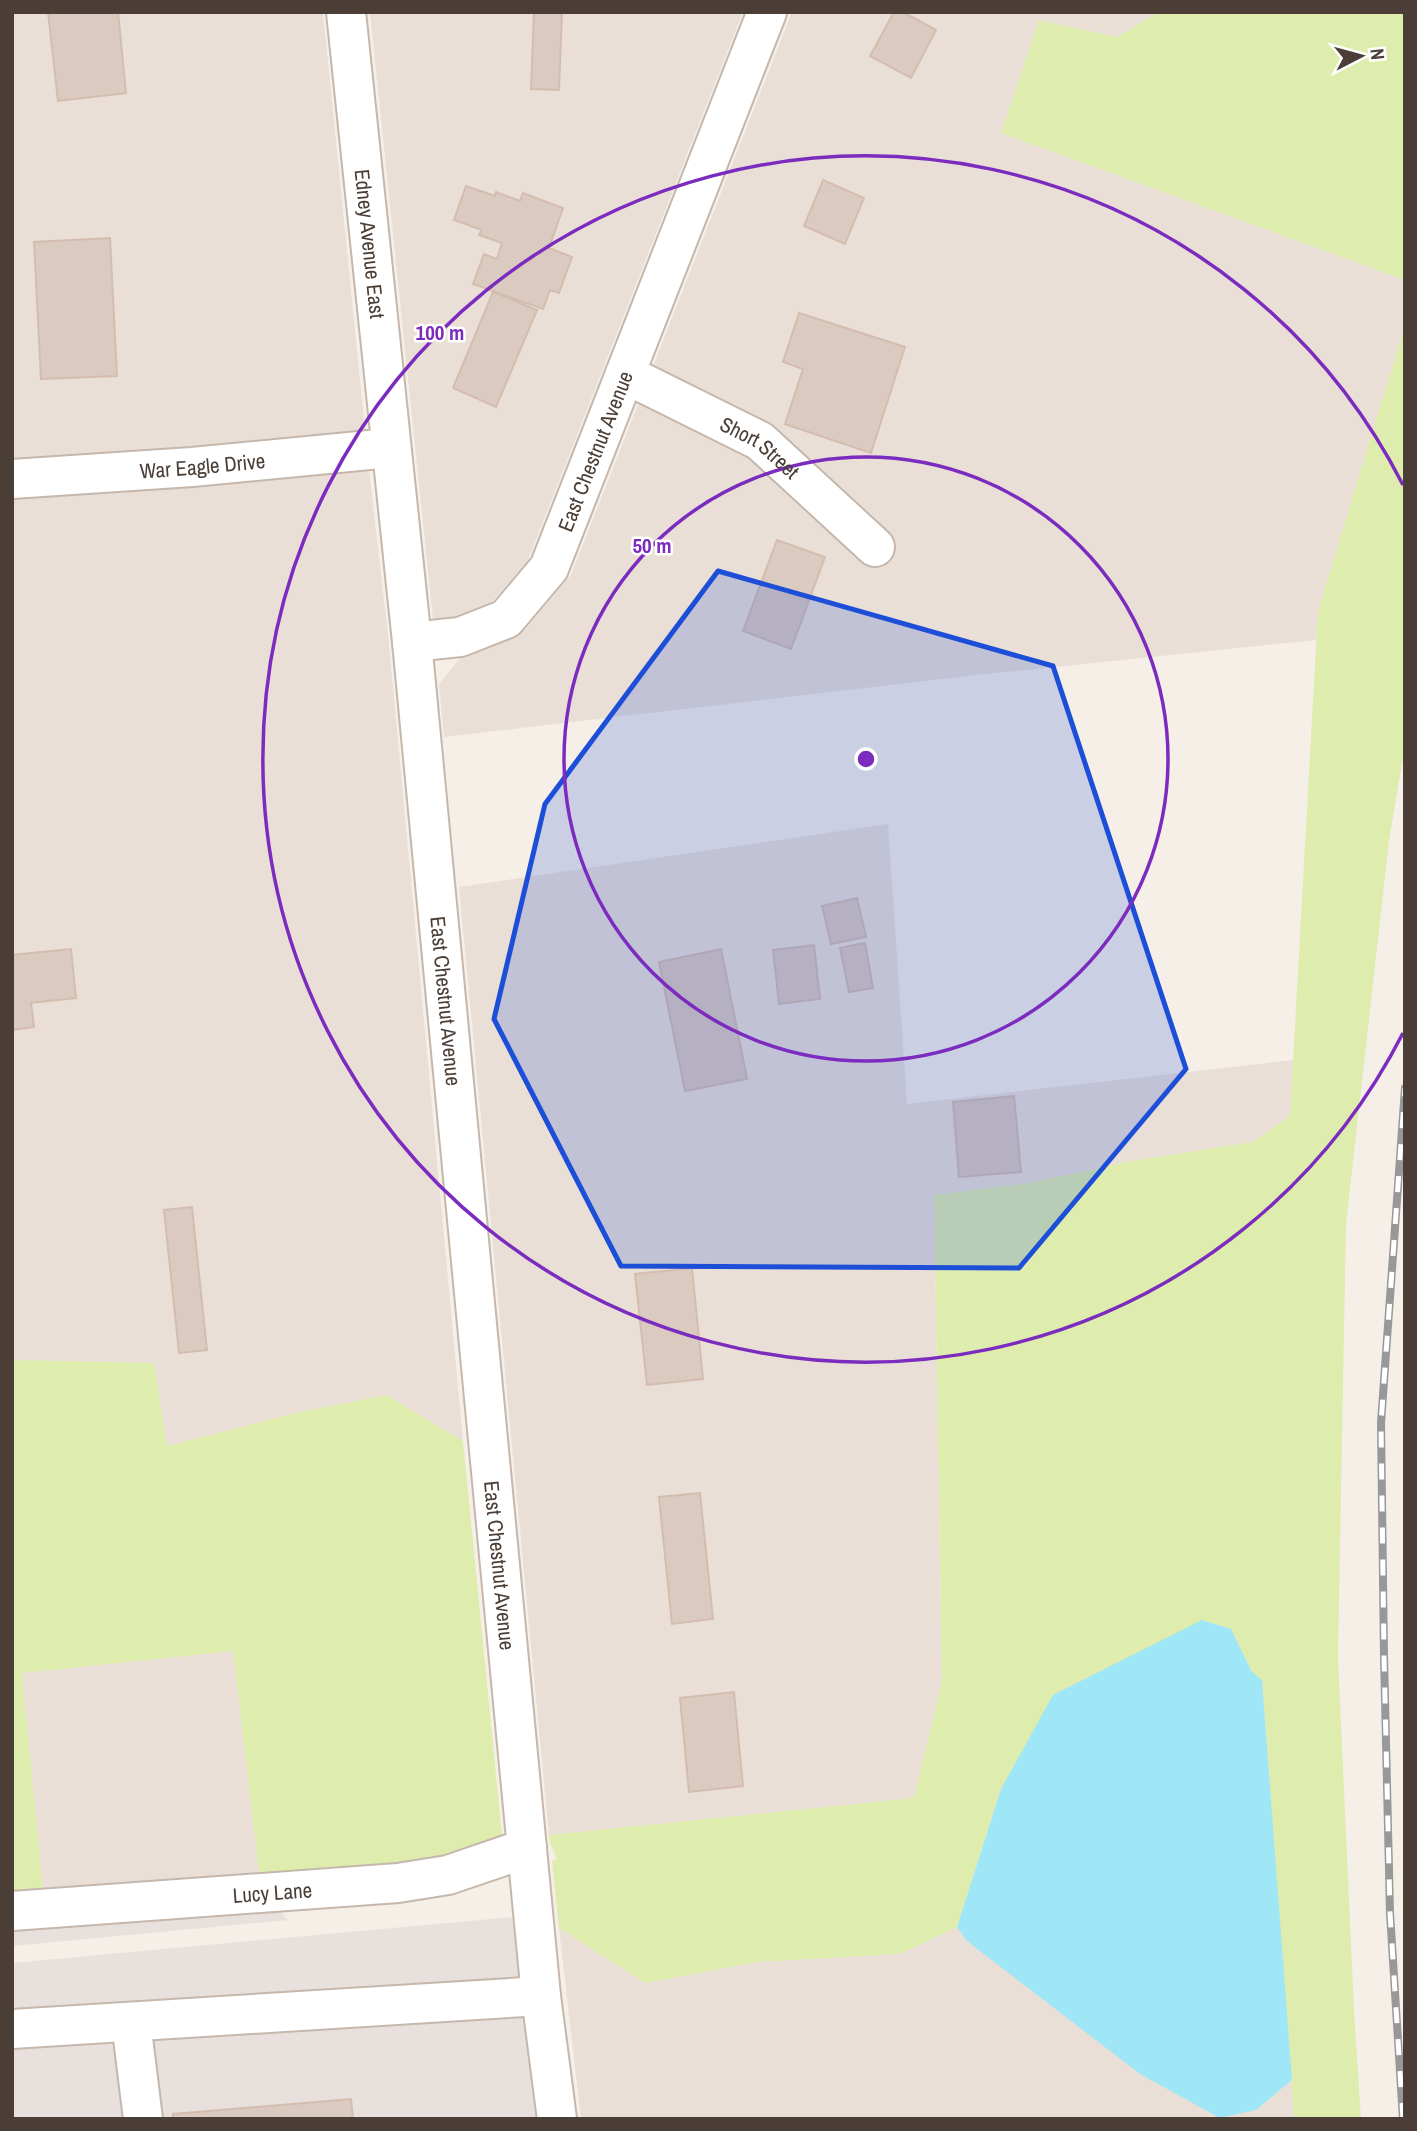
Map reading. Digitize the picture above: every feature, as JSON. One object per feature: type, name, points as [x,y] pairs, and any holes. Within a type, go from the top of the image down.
[{"type":"street","name":"Edney Avenue East","points":[[346,12],[412,642]]},
{"type":"street","name":"East Chestnut Avenue","points":[[557,2119],[541,1996],[412,642],[460,637],[506,619],[549,568],[767,12]]},
{"type":"street","name":"Short Street","points":[[625,374],[760,441],[875,547]]},
{"type":"street","name":"War Eagle Drive","points":[[12,479],[192,467],[390,448]]},
{"type":"street","name":"Lucy Lane","points":[[12,1911],[398,1883],[448,1875],[527,1848]]},
{"type":"street","points":[[12,2029],[541,1996]]},
{"type":"street","points":[[131,2022],[143,2119]]},
{"type":"highlighted area","points":[[718,571],[1053,666],[1186,1069],[1019,1268],[621,1266],[494,1019],[545,804]]},
{"type":"shaded area","points":[[12,12],[323,12],[365,430],[191,447],[12,459]]},
{"type":"shaded area","points":[[370,12],[743,12],[528,560],[492,602],[454,617],[433,619]]},
{"type":"shaded area","points":[[792,12],[1159,12],[1117,37],[1039,20],[1001,133],[1405,280],[1405,325],[1318,611],[1316,640],[976,675],[444,737],[439,684],[461,657],[516,637],[525,630],[571,575]]},
{"type":"shaded area","points":[[369,470],[389,644],[463,1441],[386,1395],[296,1413],[167,1446],[154,1363],[12,1360],[12,499],[193,487]]},
{"type":"shaded area","points":[[888,824],[907,1104],[1293,1060],[1291,1116],[1254,1142],[1132,1161],[1029,1183],[934,1196],[942,1682],[914,1798],[549,1835],[459,887]]},
{"type":"shaded area","points":[[233,1651],[259,1873],[43,1889],[21,1673]]},
{"type":"shaded area","points":[[281,1912],[288,1920],[12,1946],[12,1931]]},
{"type":"shaded area","points":[[524,1916],[543,2119],[12,2119],[12,1963]]},
{"type":"shaded area","points":[[957,1927],[967,1941],[1256,2110],[1292,2080],[1294,2119],[581,2119],[559,1928],[645,1983],[757,1962],[900,1954]]},
{"type":"green space","points":[[1159,12],[1405,12],[1405,280],[1001,133],[1039,20],[1117,37]]},
{"type":"green space","points":[[1405,325],[1405,745],[1389,841],[1346,1224],[1338,1657],[1361,2119],[1294,2119],[1262,1681],[1252,1672],[1231,1629],[1202,1620],[1001,1789],[957,1927],[900,1954],[757,1962],[645,1983],[559,1928],[552,1861],[557,1859],[549,1835],[914,1798],[942,1682],[934,1195],[1029,1183],[1132,1161],[1253,1142],[1290,1116],[1318,611]]},
{"type":"green space","points":[[12,1360],[154,1363],[167,1446],[296,1413],[386,1395],[463,1441],[502,1835],[442,1855],[396,1863],[259,1873],[233,1651],[22,1673],[43,1889],[12,1891]]},
{"type":"water","points":[[1202,1620],[1231,1629],[1252,1672],[1262,1680],[1292,2080],[1256,2110],[1220,2118],[1140,2074],[967,1941],[957,1927],[1001,1789],[1053,1695]]},
{"type":"building","points":[[48,12],[118,12],[126,93],[58,101]]},
{"type":"building","points":[[534,12],[562,12],[559,90],[531,89]]},
{"type":"building","points":[[894,12],[903,12],[936,30],[911,78],[870,56]]},
{"type":"building","points":[[823,180],[864,198],[845,244],[804,226]]},
{"type":"building","points":[[466,186],[495,196],[496,192],[520,201],[523,193],[563,208],[549,248],[572,257],[559,293],[550,290],[543,309],[473,284],[484,254],[497,259],[502,243],[479,235],[482,230],[454,220]]},
{"type":"building","points":[[110,238],[117,376],[41,379],[34,242]]},
{"type":"building","points":[[493,292],[537,310],[496,407],[453,388]]},
{"type":"building","points":[[799,313],[905,347],[871,453],[785,424],[803,369],[783,362]]},
{"type":"building","points":[[777,540],[825,557],[791,649],[743,631]]},
{"type":"building","points":[[857,898],[866,937],[831,944],[822,906]]},
{"type":"building","points":[[865,943],[873,988],[849,992],[840,948]]},
{"type":"building","points":[[814,945],[820,999],[779,1004],[773,950]]},
{"type":"building","points":[[71,949],[76,998],[31,1003],[34,1027],[12,1030],[12,955]]},
{"type":"building","points":[[721,949],[747,1079],[685,1091],[659,962]]},
{"type":"building","points":[[1014,1096],[1021,1172],[959,1177],[953,1102]]},
{"type":"building","points":[[192,1207],[207,1350],[179,1353],[164,1210]]},
{"type":"building","points":[[692,1268],[703,1379],[647,1385],[635,1274]]},
{"type":"building","points":[[700,1493],[713,1619],[672,1624],[659,1497]]},
{"type":"building","points":[[734,1692],[743,1786],[689,1792],[680,1698]]},
{"type":"building","points":[[351,2099],[353,2119],[173,2119],[173,2114]]},
{"type":"railway","points":[[1403,2119],[1390,1913],[1381,1423],[1405,1088]]}]
